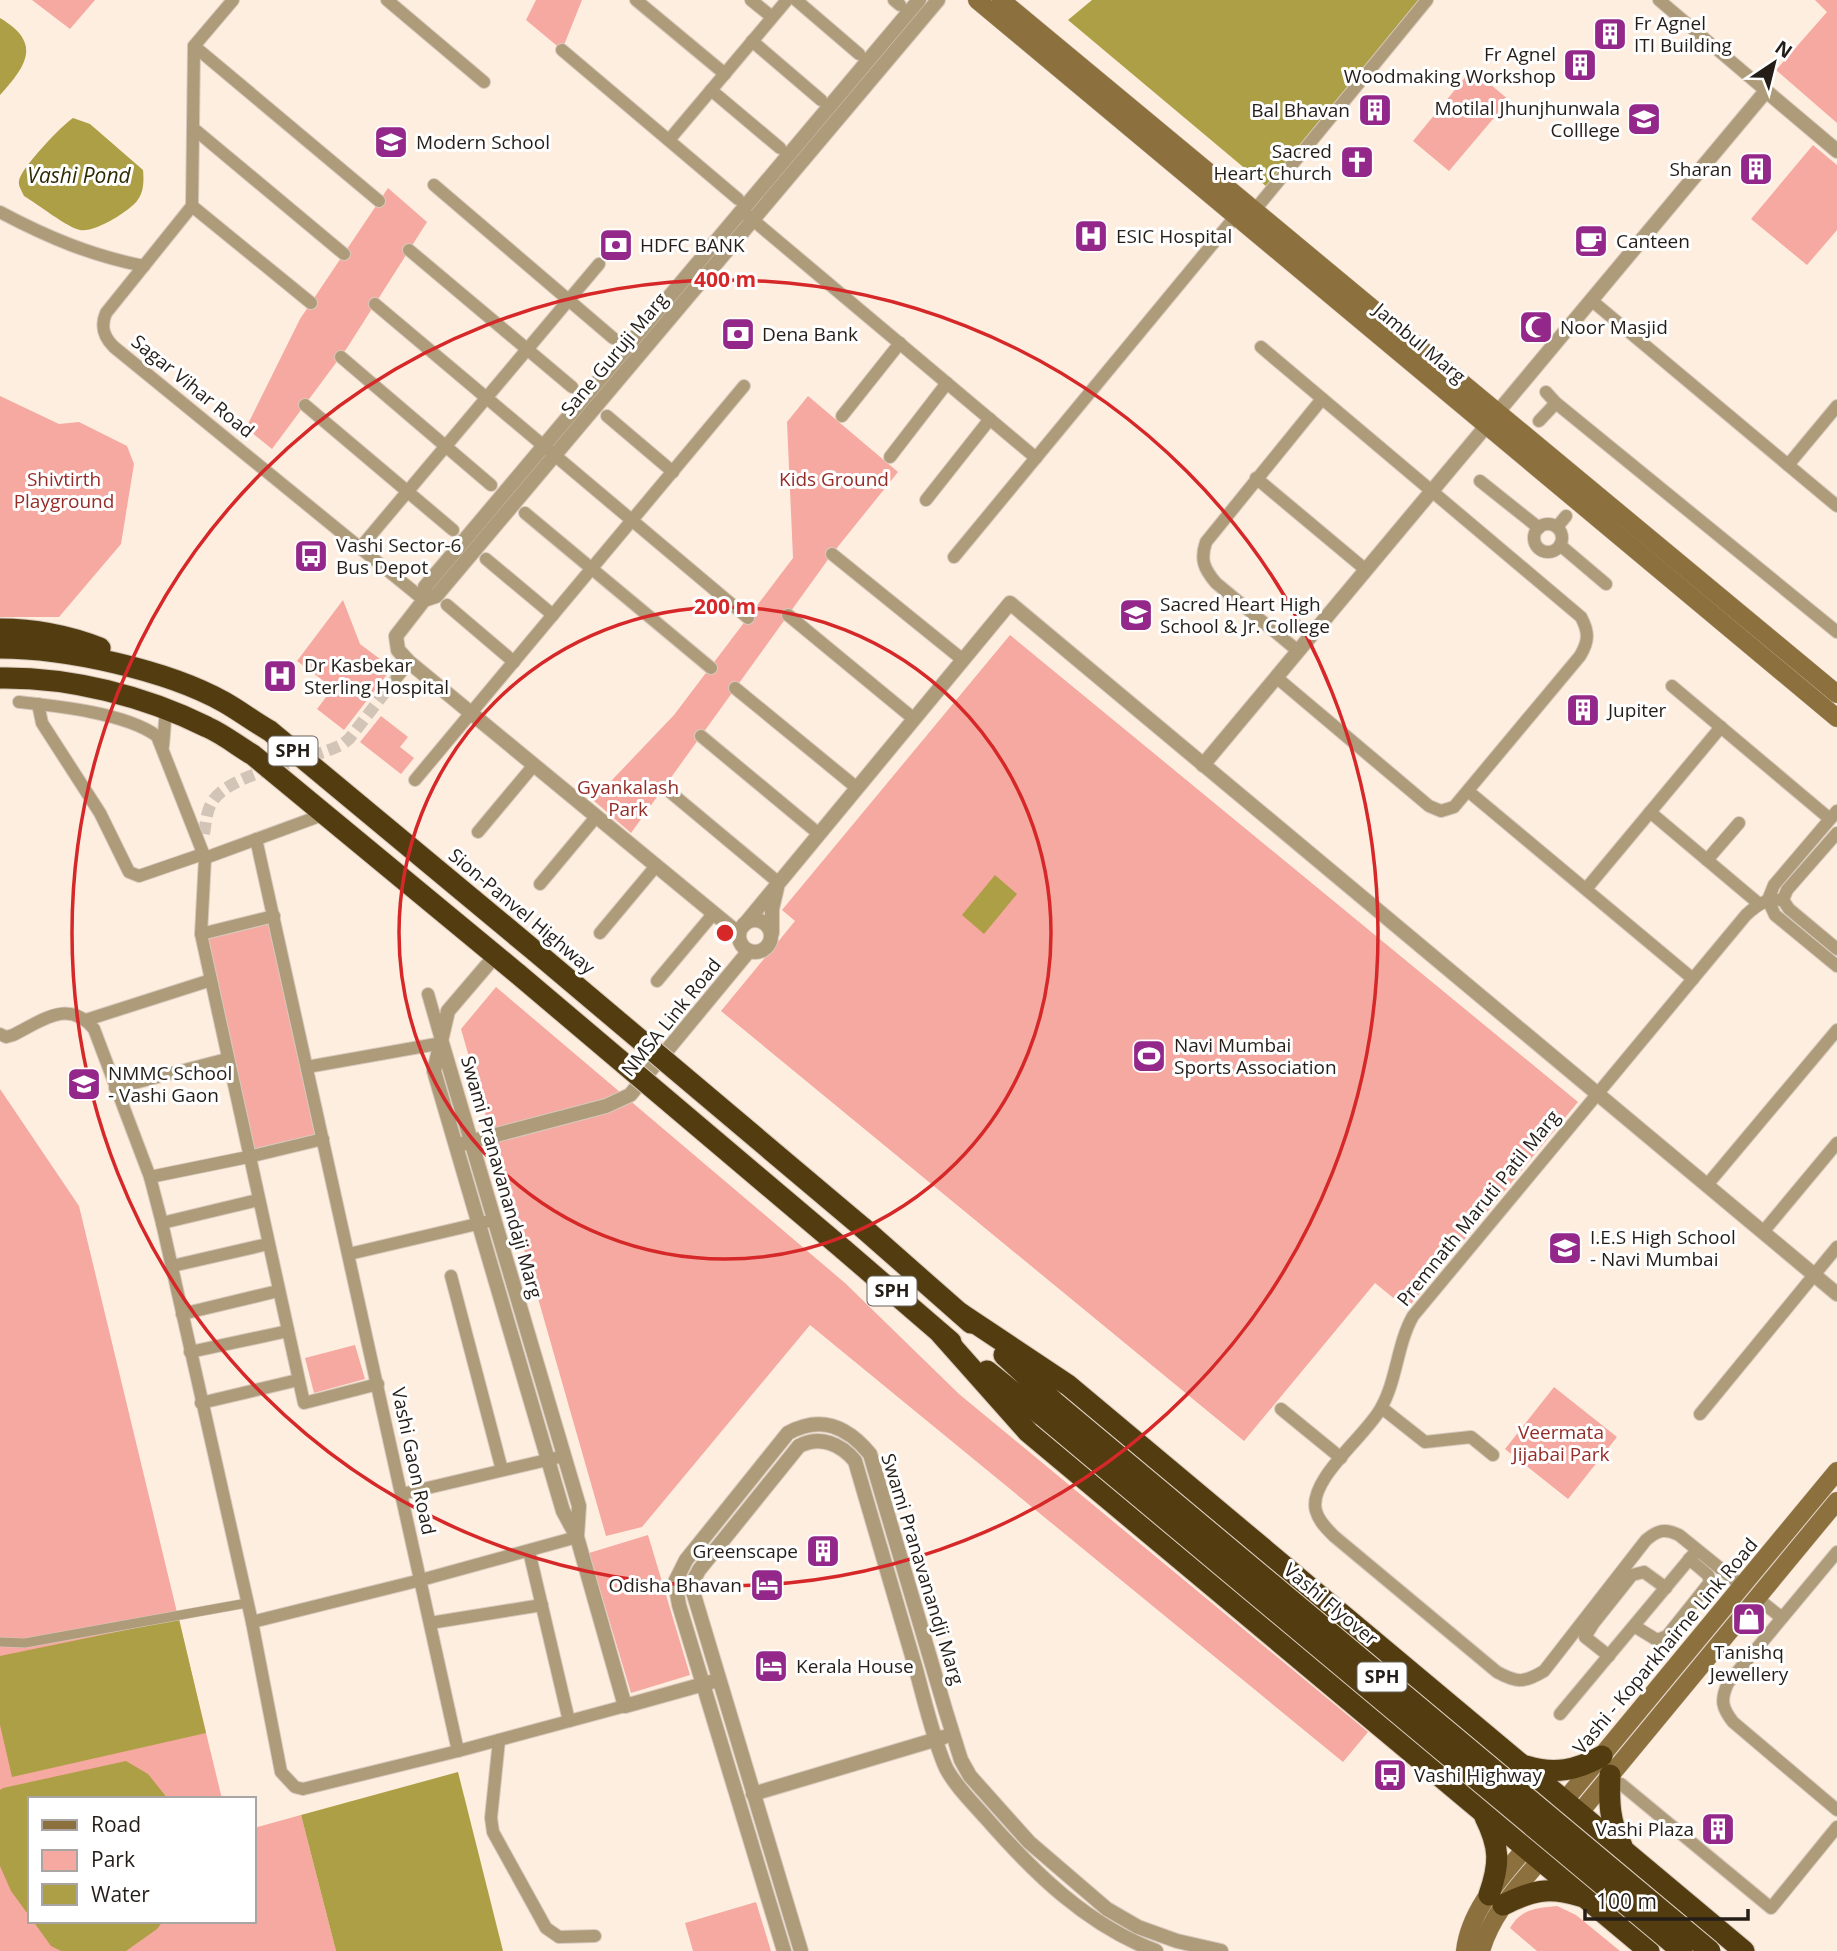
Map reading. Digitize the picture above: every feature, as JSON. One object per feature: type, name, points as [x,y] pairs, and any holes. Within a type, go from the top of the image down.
[{"type":"highway","points":[[0,629],[22,629],[82,642],[179,683]]},
{"type":"highway","name":"Sion-Panvel Highway","points":[[0,648],[79,655],[128,667],[179,683],[222,701],[270,732],[536,952],[960,1313]]},
{"type":"highway","name":"SPH","points":[[0,678],[19,677],[74,684],[121,695],[166,709],[209,727],[253,755],[518,974],[942,1334]]},
{"type":"highway","points":[[960,1313],[1068,1385],[1744,1951]]},
{"type":"highway","name":"Vashi Flyover","points":[[960,1313],[1049,1409],[1682,1951]]},
{"type":"highway","points":[[942,1334],[1028,1432],[1649,1951]]},
{"type":"highway","name":"Vashi Flyover","points":[[942,1334],[1049,1409],[1710,1951]]},
{"type":"highway","points":[[1521,1764],[1541,1770],[1563,1771],[1584,1766],[1611,1772],[1609,1810],[1614,1832],[1624,1851]]},
{"type":"highway","points":[[1482,1812],[1492,1831],[1498,1852],[1496,1900],[1542,1890],[1563,1891],[1585,1897]]},
{"type":"main road","name":"Jambul Marg","points":[[977,0],[1245,210]]},
{"type":"main road","name":"Jambul Marg","points":[[1000,0],[1492,419],[1837,718]]},
{"type":"main road","name":"Jambul Marg","points":[[1492,419],[1837,694]]},
{"type":"main road","name":"Vashi - Koparkhairne Link Road","points":[[1611,1772],[1742,1586],[1837,1471]]},
{"type":"main road","name":"Vashi - Koparkhairne Link Road","points":[[1496,1900],[1572,1807],[1611,1772],[1837,1501]]},
{"type":"main road","points":[[1742,1586],[1757,1598]]},
{"type":"main road","points":[[1465,1951],[1473,1924],[1496,1900]]},
{"type":"main road","points":[[1481,1951],[1496,1900]]},
{"type":"street","points":[[233,0],[194,46],[192,205],[311,303]]},
{"type":"street","points":[[387,0],[484,82]]},
{"type":"street","points":[[636,0],[724,74]]},
{"type":"street","points":[[751,0],[772,17]]},
{"type":"street","points":[[669,140],[786,0]]},
{"type":"street","points":[[796,0],[859,54]]},
{"type":"street","name":"Sane Guruji Marg","points":[[409,662],[398,650],[396,636],[424,600],[425,587],[549,451],[744,209],[919,0]]},
{"type":"street","name":"Sane Guruji Marg","points":[[744,209],[938,0]]},
{"type":"street","points":[[954,557],[1245,210],[1427,0]]},
{"type":"street","points":[[1659,0],[1837,151]]},
{"type":"street","points":[[752,41],[821,100]]},
{"type":"street","points":[[194,46],[379,201]]},
{"type":"street","points":[[562,50],[1036,458]]},
{"type":"street","points":[[711,90],[780,148]]},
{"type":"street","points":[[1203,765],[1766,91]]},
{"type":"street","points":[[193,128],[344,254]]},
{"type":"street","points":[[433,185],[613,338]]},
{"type":"street","name":"Sagar Vihar Road","points":[[192,205],[106,313],[103,329],[109,342],[424,600]]},
{"type":"street","points":[[0,212],[45,236],[78,249],[112,260],[144,265]]},
{"type":"street","points":[[409,250],[572,387]]},
{"type":"street","points":[[360,548],[599,264]]},
{"type":"street","points":[[1591,300],[1837,506]]},
{"type":"street","points":[[375,304],[748,618]]},
{"type":"street","points":[[842,416],[900,343]]},
{"type":"street","points":[[1261,347],[1581,617],[1587,628],[1588,642],[1580,656],[1454,807],[1441,811],[1429,806],[1276,677]]},
{"type":"street","points":[[341,357],[491,485]]},
{"type":"street","points":[[890,457],[947,383]]},
{"type":"street","points":[[415,780],[744,386]]},
{"type":"street","points":[[1546,392],[1556,403],[1837,632]]},
{"type":"street","points":[[1297,651],[1216,583],[1206,571],[1201,557],[1206,542],[1255,478],[1322,399]]},
{"type":"street","points":[[1539,421],[1556,403]]},
{"type":"street","points":[[305,405],[453,530]]},
{"type":"street","points":[[1788,465],[1837,406]]},
{"type":"street","points":[[607,416],[673,472]]},
{"type":"street","points":[[926,500],[990,419]]},
{"type":"street","points":[[1255,478],[1366,570]]},
{"type":"street","points":[[1480,481],[1539,528]]},
{"type":"street","points":[[525,513],[711,668]]},
{"type":"street","points":[[1557,527],[1566,516]]},
{"type":"street","points":[[1549,524],[1557,527],[1562,534],[1560,545],[1551,551],[1540,548],[1535,538],[1539,528],[1549,524]]},
{"type":"street","points":[[1560,545],[1606,584]]},
{"type":"street","points":[[1523,568],[1540,548]]},
{"type":"street","points":[[832,554],[963,660]]},
{"type":"street","points":[[486,559],[553,615]]},
{"type":"street","points":[[779,883],[772,909],[772,936],[764,950],[754,953],[741,944],[742,930],[779,883],[819,834],[1010,603],[1837,1294]]},
{"type":"street","points":[[447,605],[514,662]]},
{"type":"street","points":[[788,615],[914,719]]},
{"type":"street","points":[[397,677],[409,662],[714,913],[742,930]]},
{"type":"street","points":[[1672,686],[1834,815]]},
{"type":"street","points":[[735,688],[857,788]]},
{"type":"street","points":[[19,702],[71,708],[148,729],[158,736],[204,856]]},
{"type":"street","points":[[38,704],[42,723],[100,813],[129,872],[139,876],[325,814]]},
{"type":"street","points":[[163,747],[166,709]]},
{"type":"street","points":[[1586,889],[1721,727]]},
{"type":"street","points":[[701,736],[819,834]]},
{"type":"street","points":[[478,832],[534,765]]},
{"type":"street","points":[[664,787],[779,883]]},
{"type":"street","points":[[1468,790],[1693,979]]},
{"type":"street","points":[[1650,811],[1707,860],[1763,901],[1775,915],[1837,966]]},
{"type":"street","name":"Premnath Maruti Patil Marg","points":[[1742,1586],[1693,1555],[1679,1535],[1668,1530],[1657,1532],[1646,1540],[1544,1671],[1528,1680],[1512,1681],[1497,1672],[1323,1525],[1315,1510],[1317,1494],[1324,1479],[1382,1408],[1404,1334],[1413,1315],[1693,979],[1763,901],[1834,815]]},
{"type":"street","points":[[540,884],[596,817]]},
{"type":"street","points":[[1707,860],[1739,824]]},
{"type":"street","points":[[1783,900],[1787,890],[1837,832]]},
{"type":"street","points":[[204,834],[201,934],[304,1403],[378,1384]]},
{"type":"street","name":"Vashi Gaon Road","points":[[256,839],[458,1751]]},
{"type":"street","points":[[600,933],[656,866]]},
{"type":"street","points":[[1763,901],[1783,900]]},
{"type":"street","points":[[1783,900],[1789,909],[1837,949]]},
{"type":"street","points":[[657,981],[714,913]]},
{"type":"street","points":[[201,934],[274,916]]},
{"type":"street","points":[[742,930],[753,920],[764,922],[772,936]]},
{"type":"street","name":"NMSA Link Road","points":[[456,1146],[606,1106],[630,1095],[749,951]]},
{"type":"street","points":[[442,1043],[451,1006],[495,956]]},
{"type":"street","points":[[86,1020],[211,980]]},
{"type":"street","points":[[428,995],[442,1043]]},
{"type":"street","points":[[0,1034],[6,1037],[13,1035],[60,1013],[71,1013],[86,1020],[94,1029],[150,1177],[252,1622],[281,1772],[295,1787],[303,1789],[458,1751],[719,1680]]},
{"type":"street","points":[[1707,1185],[1837,1030]]},
{"type":"street","points":[[307,1067],[442,1043]]},
{"type":"street","name":"Swami Pranavanandaji Marg","points":[[442,1043],[579,1506],[577,1537]]},
{"type":"street","name":"Swami Pranavanandaji Marg","points":[[442,1043],[434,1063],[434,1071],[548,1459],[564,1511],[577,1537],[625,1706]]},
{"type":"street","points":[[115,1088],[227,1059]]},
{"type":"street","points":[[150,1177],[323,1139]]},
{"type":"street","points":[[1763,1233],[1837,1143]]},
{"type":"street","points":[[162,1223],[258,1200]]},
{"type":"street","points":[[349,1254],[494,1220]]},
{"type":"street","points":[[172,1266],[268,1244]]},
{"type":"street","points":[[1700,1414],[1837,1247]]},
{"type":"street","points":[[451,1276],[502,1471]]},
{"type":"street","points":[[182,1314],[278,1291]]},
{"type":"street","points":[[190,1352],[288,1331]]},
{"type":"street","points":[[201,1403],[298,1380]]},
{"type":"street","points":[[1382,1408],[1425,1442],[1471,1437],[1493,1455]]},
{"type":"street","points":[[1281,1409],[1341,1458]]},
{"type":"street","name":"Swami Pranavanandji Marg","points":[[784,1951],[675,1594],[675,1582],[679,1570],[788,1433],[803,1425],[822,1424],[842,1430],[858,1440],[870,1454],[961,1760],[970,1776],[1029,1842],[1107,1909],[1138,1927],[1199,1948],[1221,1951]]},
{"type":"street","name":"Swami Pranavanandji Marg","points":[[801,1951],[691,1591],[694,1578],[799,1446],[808,1441],[821,1440],[836,1445],[855,1461],[937,1739],[946,1767],[957,1785],[1017,1854],[1098,1922],[1131,1941],[1156,1951]]},
{"type":"street","points":[[401,1494],[564,1456]]},
{"type":"street","points":[[252,1622],[421,1580],[577,1537]]},
{"type":"street","points":[[529,1550],[569,1721]]},
{"type":"street","points":[[1560,1714],[1693,1555],[1710,1582],[1667,1636],[1657,1640],[1634,1626]]},
{"type":"street","points":[[1834,1561],[1728,1683],[1722,1695],[1722,1705],[1734,1722],[1837,1810]]},
{"type":"street","points":[[1609,1656],[1585,1637],[1632,1574],[1644,1572],[1666,1588]]},
{"type":"street","points":[[1757,1598],[1782,1618]]},
{"type":"street","points":[[0,1642],[25,1643],[247,1603]]},
{"type":"street","points":[[430,1623],[542,1605]]},
{"type":"street","points":[[753,1794],[953,1734]]},
{"type":"street","points":[[499,1740],[491,1818],[493,1832],[546,1928],[559,1937],[595,1936]]},
{"type":"street","points":[[1611,1772],[1771,1908],[1837,1827]]},
{"type":"green space","points":[[32,0],[95,0],[70,29]]},
{"type":"green space","points":[[536,0],[582,0],[562,50],[526,20]]},
{"type":"green space","points":[[1815,0],[1837,0],[1837,123],[1776,70],[1827,12]]},
{"type":"green space","points":[[1472,69],[1509,100],[1449,171],[1413,141]]},
{"type":"green space","points":[[1813,145],[1837,165],[1837,230],[1807,265],[1751,219]]},
{"type":"green space","points":[[388,188],[427,222],[347,348],[272,449],[246,428],[300,319]]},
{"type":"green space","name":"Shivtirth Playground","points":[[0,396],[59,424],[79,422],[127,446],[134,464],[121,544],[59,617],[0,617]]},
{"type":"green space","points":[[808,396],[898,472],[832,554],[631,833],[593,800],[674,715],[793,558],[787,422]]},
{"type":"green space","points":[[343,600],[360,644],[392,668],[344,730],[317,709],[333,688],[297,661]]},
{"type":"green space","name":"Navi Mumbai Sports Association","points":[[1010,635],[1578,1102],[1407,1309],[1375,1283],[1244,1441],[721,1011],[795,921],[782,910]]},
{"type":"green space","points":[[381,716],[408,737],[400,747],[414,758],[401,774],[360,742]]},
{"type":"green space","points":[[271,922],[317,1135],[252,1151],[207,937]]},
{"type":"green space","points":[[496,987],[845,1283],[959,1394],[1368,1732],[1343,1762],[810,1325],[642,1527],[606,1536],[461,1029]]},
{"type":"green space","points":[[0,1089],[79,1206],[222,1797],[28,1797],[28,1923],[256,1923],[256,1827],[301,1815],[336,1951],[0,1951]]},
{"type":"green space","points":[[355,1345],[365,1379],[314,1393],[305,1358]]},
{"type":"green space","name":"Veermata Jijabai Park","points":[[1554,1387],[1617,1437],[1568,1499],[1505,1449]]},
{"type":"green space","points":[[648,1535],[690,1675],[631,1693],[589,1553]]},
{"type":"green space","points":[[756,1902],[771,1951],[693,1951],[685,1923]]},
{"type":"green space","points":[[1557,1906],[1576,1915],[1620,1951],[1537,1951],[1510,1928],[1524,1913]]},
{"type":"water","points":[[1092,0],[1423,0],[1267,187],[1068,20]]},
{"type":"water","points":[[0,18],[22,36],[26,55],[17,74],[0,95]]},
{"type":"water","name":"Vashi Pond","points":[[73,118],[90,124],[143,170],[143,186],[137,201],[110,221],[86,230],[68,225],[24,196],[19,183],[21,175],[34,158]]},
{"type":"water","points":[[995,875],[1017,894],[984,934],[962,915]]},
{"type":"water","points":[[179,1619],[206,1733],[12,1777],[0,1725],[0,1656]]},
{"type":"water","points":[[126,1761],[148,1774],[166,1797],[28,1797],[28,1914],[11,1891],[0,1866],[0,1790]]},
{"type":"water","points":[[458,1772],[503,1951],[336,1951],[301,1815]]},
{"type":"water","points":[[34,1923],[162,1923],[126,1951],[61,1951],[51,1946]]},
{"type":"tunnel","points":[[204,834],[210,806],[221,792],[253,775],[343,744],[397,677]]},
{"type":"place","name":"Fr Agnel ITI Building","points":[[1610,34]]},
{"type":"place","name":"Fr Agnel Woodmaking Workshop","points":[[1580,65]]},
{"type":"place","name":"Bal Bhavan","points":[[1375,110]]},
{"type":"place","name":"Motilal Jhunjhunwala Colllege","points":[[1644,119]]},
{"type":"place","name":"Modern School","points":[[391,142]]},
{"type":"place","name":"Sacred Heart Church","points":[[1357,162]]},
{"type":"place","name":"Sharan","points":[[1756,169]]},
{"type":"place","name":"ESIC Hospital","points":[[1091,236]]},
{"type":"place","name":"Canteen","points":[[1591,241]]},
{"type":"place","name":"HDFC BANK","points":[[616,245]]},
{"type":"place","name":"Noor Masjid","points":[[1536,327]]},
{"type":"place","name":"Dena Bank","points":[[738,334]]},
{"type":"place","name":"Vashi Sector-6 Bus Depot","points":[[311,556]]},
{"type":"place","name":"Sacred Heart High School & Jr. College","points":[[1136,615]]},
{"type":"place","name":"Dr Kasbekar Sterling Hospital","points":[[280,676]]},
{"type":"place","name":"Jupiter","points":[[1583,710]]},
{"type":"place","name":"Navi Mumbai Sports Association","points":[[1149,1056]]},
{"type":"place","name":"NMMC School - Vashi Gaon","points":[[84,1084]]},
{"type":"place","name":"I.E.S High School - Navi Mumbai","points":[[1565,1248]]},
{"type":"place","name":"Greenscape","points":[[823,1551]]},
{"type":"place","name":"Odisha Bhavan","points":[[767,1585]]},
{"type":"place","name":"Tanishq Jewellery","points":[[1749,1619]]},
{"type":"place","name":"Kerala House","points":[[771,1666]]},
{"type":"place","name":"Vashi Highway","points":[[1390,1775]]},
{"type":"place","name":"Vashi Plaza","points":[[1718,1829]]},
{"type":"park label","name":"Kids Ground","points":[[834,479]]},
{"type":"park label","name":"Gyankalash Park","points":[[628,798]]}]
